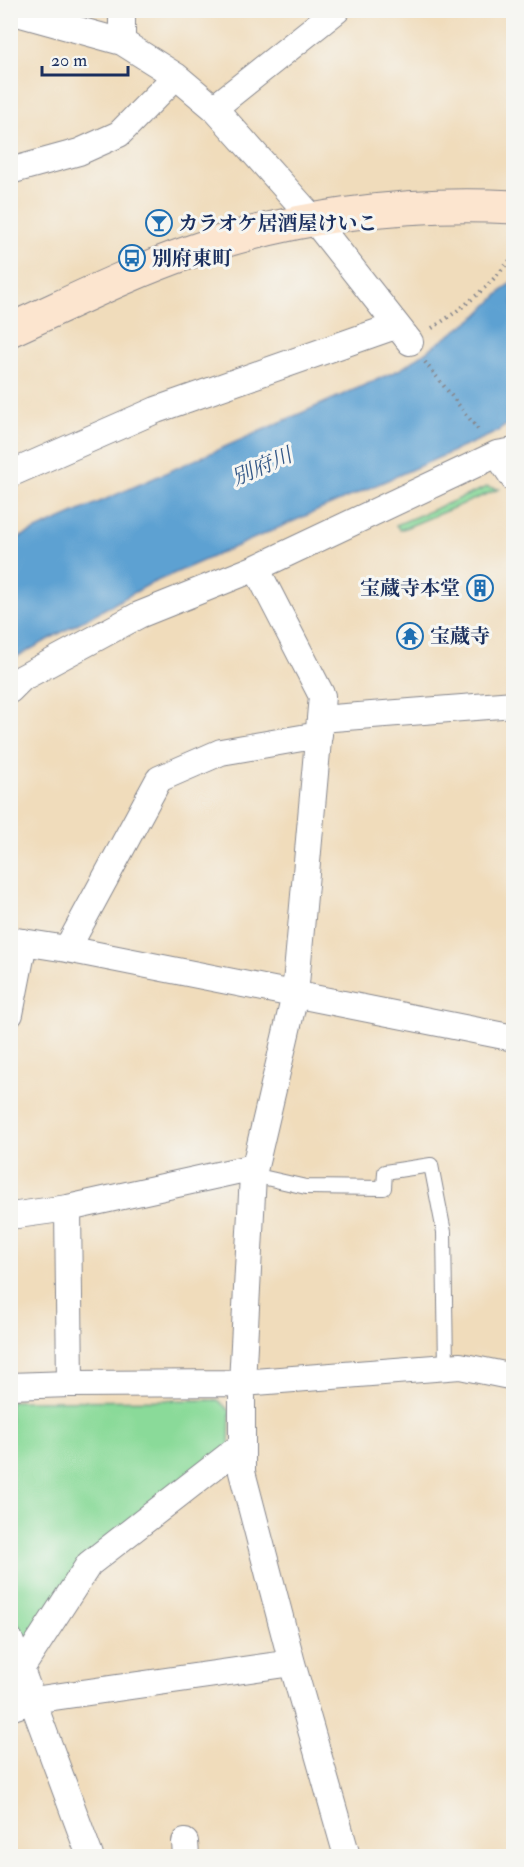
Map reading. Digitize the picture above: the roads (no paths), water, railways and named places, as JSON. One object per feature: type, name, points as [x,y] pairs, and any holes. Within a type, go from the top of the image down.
[{"type":"main road","points":[[10,330],[190,252],[275,227],[429,206],[513,207]]},
{"type":"street","points":[[122,10],[122,42]]},
{"type":"street","points":[[214,108],[337,10]]},
{"type":"street","points":[[10,11],[122,42],[176,76],[214,108],[314,220],[402,334],[156,410],[10,474]]},
{"type":"street","points":[[10,171],[79,152],[119,134],[176,76]]},
{"type":"street","points":[[10,690],[22,678],[139,615],[256,568],[508,449],[513,479]]},
{"type":"street","points":[[256,568],[322,696],[296,995],[254,1171],[242,1383],[242,1472],[346,1857]]},
{"type":"street","points":[[67,949],[159,779],[221,752],[319,727],[513,704]]},
{"type":"street","points":[[10,1014],[17,941],[513,1038]]},
{"type":"street","points":[[10,1216],[68,1208],[254,1171]]},
{"type":"street","points":[[68,1208],[70,1384]]},
{"type":"street","points":[[10,1386],[242,1383],[460,1366],[513,1377]]},
{"type":"street","points":[[21,1669],[89,1564],[242,1445]]},
{"type":"street","points":[[10,1640],[21,1669],[22,1704],[90,1857]]},
{"type":"street","points":[[22,1704],[292,1663]]},
{"type":"lane","points":[[254,1171],[306,1187],[384,1188],[385,1172],[431,1165],[444,1232],[446,1367]]},
{"type":"water","name":"別府川","points":[[513,280],[513,420],[495,433],[150,584],[11,660],[11,541],[401,369],[478,315]]},
{"type":"place","name":"カラオケ居酒屋けいこ","points":[[159,223]]},
{"type":"place","name":"別府東町","points":[[132,258]]},
{"type":"place","name":"宝蔵寺本堂","points":[[480,588]]},
{"type":"place","name":"宝蔵寺","points":[[410,636]]}]
